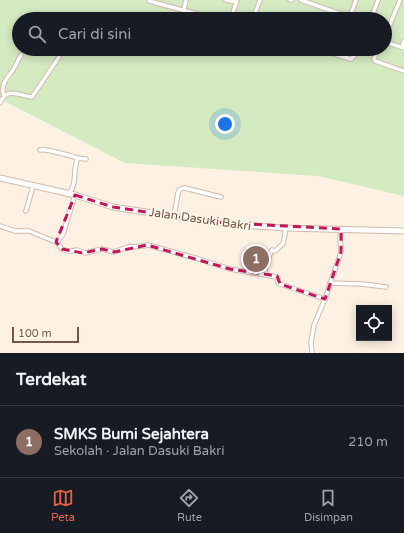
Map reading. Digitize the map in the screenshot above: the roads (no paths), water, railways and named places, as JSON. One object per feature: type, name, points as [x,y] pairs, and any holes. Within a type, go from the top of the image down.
[{"type":"main road","name":"Jalan Dasuki Bakri","points":[[0,178],[75,195],[113,207],[240,226],[404,231]]},
{"type":"street","points":[[184,11],[186,0]]},
{"type":"street","points":[[226,0],[236,1],[232,12]]},
{"type":"street","points":[[256,12],[260,0]]},
{"type":"street","points":[[301,0],[336,12]]},
{"type":"street","points":[[352,12],[356,0]]},
{"type":"street","points":[[374,12],[378,0]]},
{"type":"street","points":[[392,19],[400,0]]},
{"type":"street","points":[[149,1],[187,12]]},
{"type":"street","points":[[392,44],[403,47],[404,41]]},
{"type":"street","points":[[4,96],[1,88],[20,56]]},
{"type":"street","points":[[341,56],[351,59],[354,56]]},
{"type":"street","points":[[375,56],[374,59],[376,61],[404,70]]},
{"type":"street","points":[[0,103],[4,96],[10,93],[32,97],[59,58]]},
{"type":"street","points":[[40,150],[45,149],[86,159]]},
{"type":"street","points":[[69,194],[73,187],[77,158]]},
{"type":"street","points":[[26,211],[33,186]]},
{"type":"street","points":[[174,216],[178,193],[181,188],[221,197]]},
{"type":"street","points":[[56,242],[62,234],[75,195]]},
{"type":"street","points":[[0,226],[16,231],[29,231],[56,242],[62,249],[68,251],[77,250],[83,253],[102,249],[114,252],[128,247],[148,245],[230,269],[277,277],[278,283],[280,284],[325,299]]},
{"type":"street","points":[[266,275],[265,270],[270,251],[275,251],[283,244],[285,228]]},
{"type":"street","points":[[312,353],[311,342],[313,329],[341,252],[341,229]]},
{"type":"street","points":[[330,283],[362,284],[386,287]]},
{"type":"place","name":"SMKS Bumi Sejahtera","points":[[256,259]]}]
